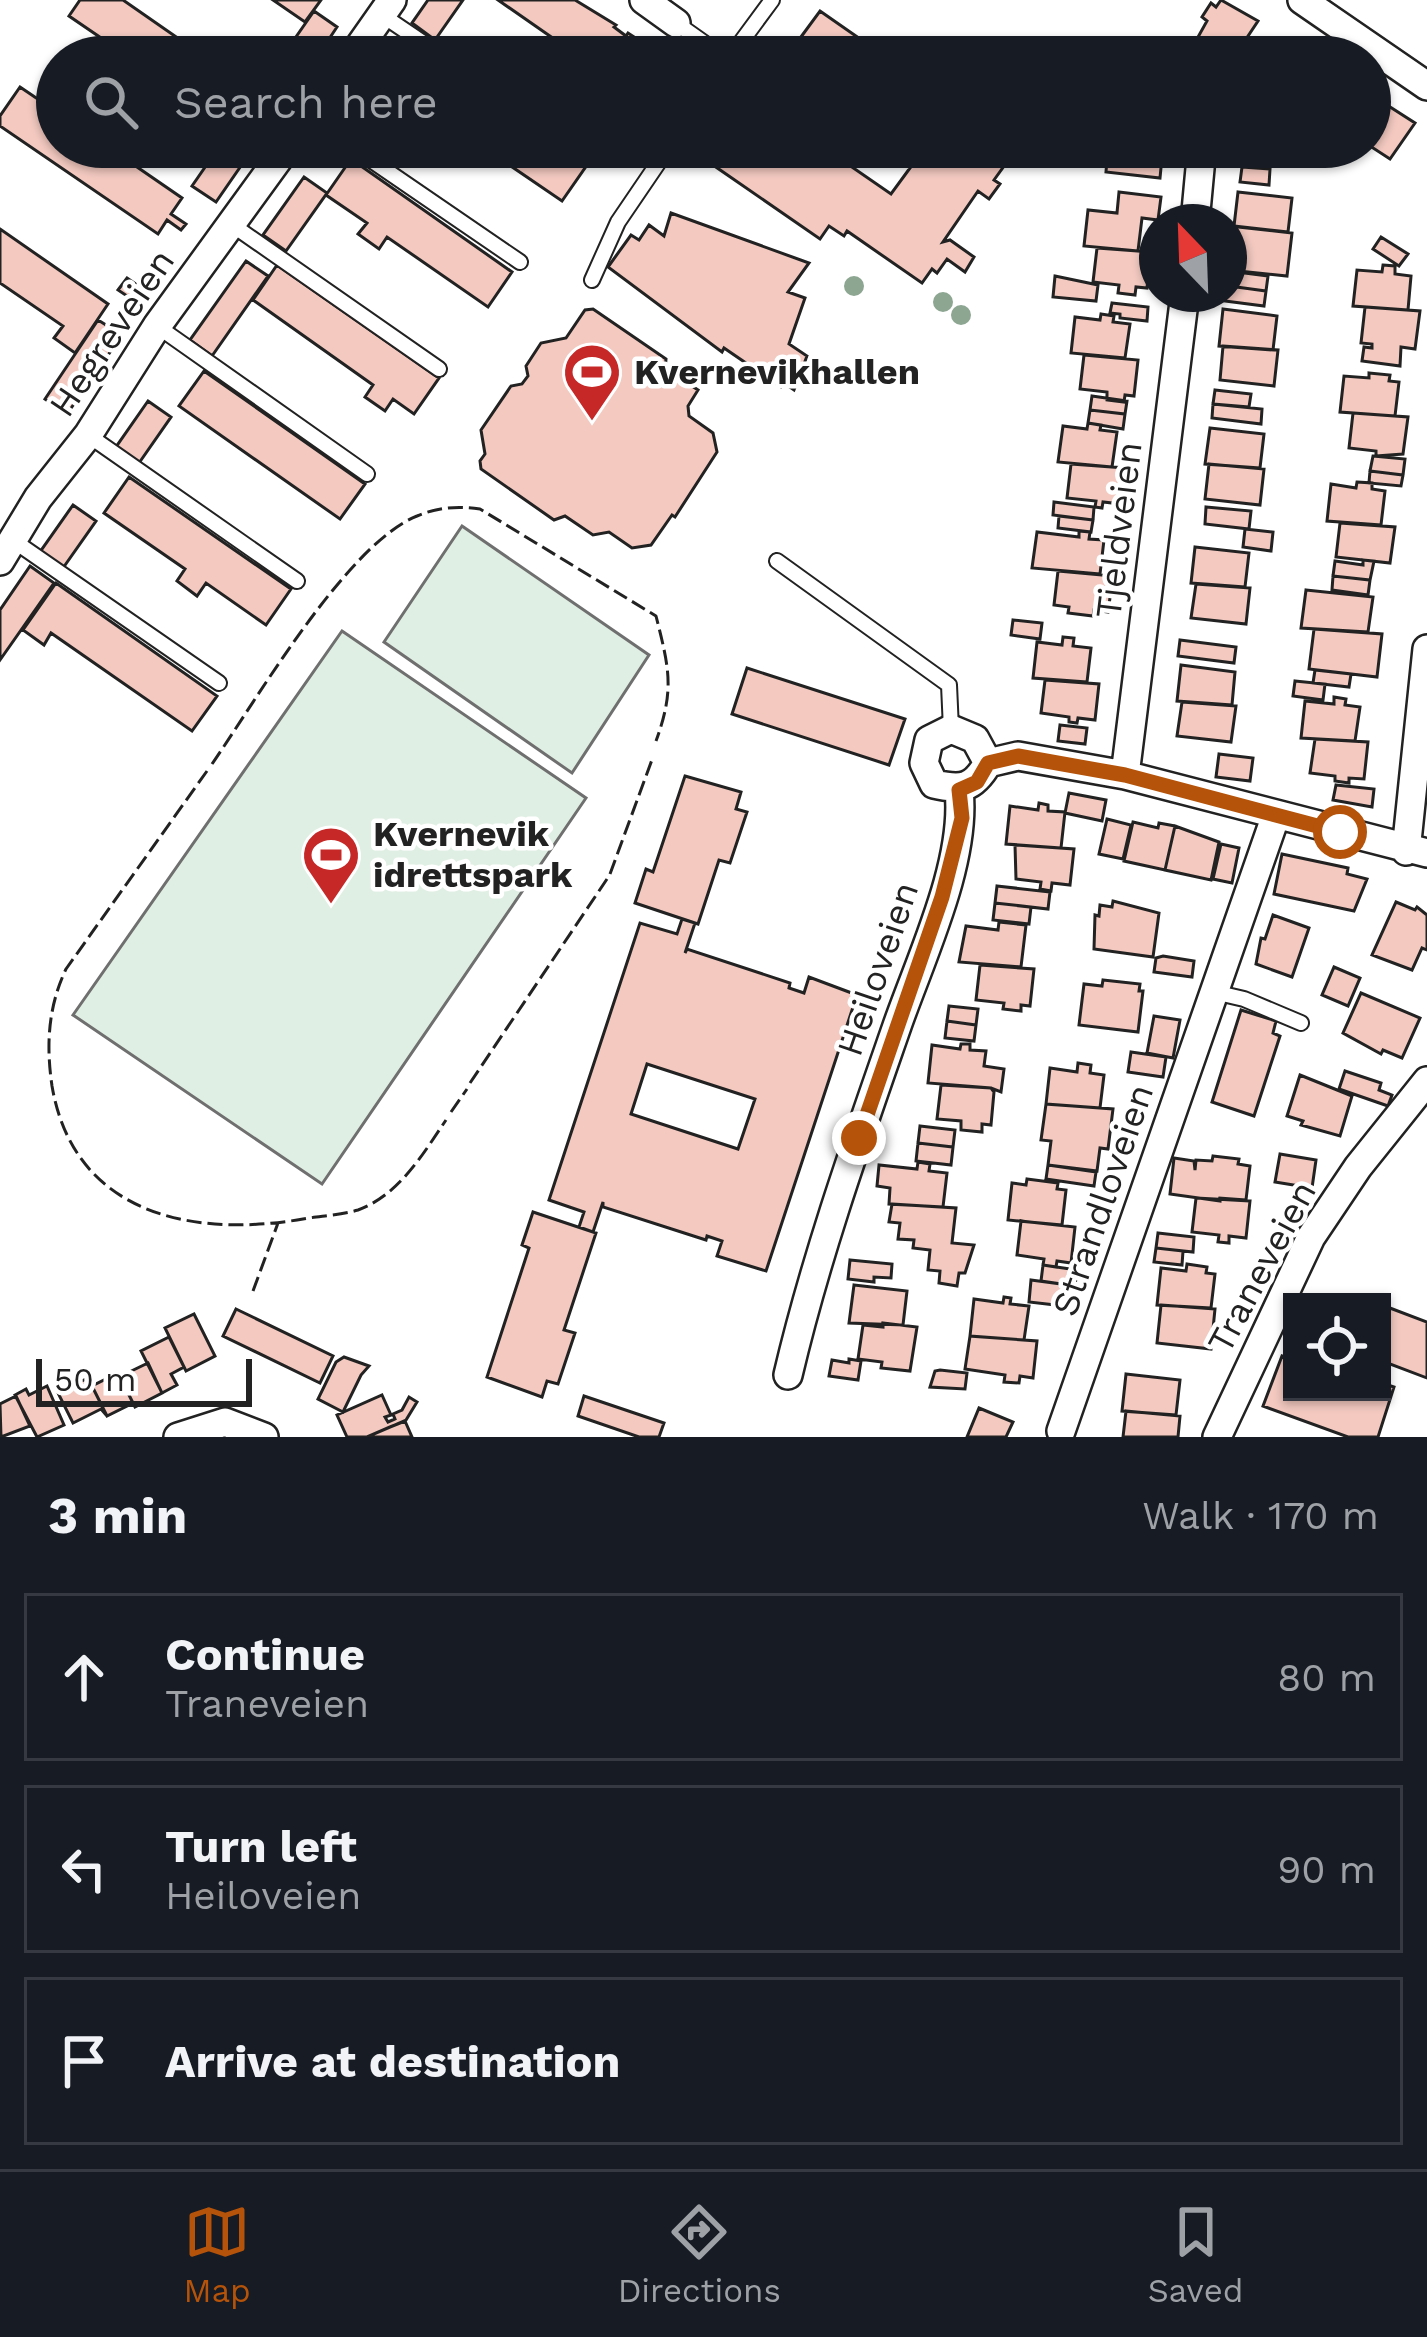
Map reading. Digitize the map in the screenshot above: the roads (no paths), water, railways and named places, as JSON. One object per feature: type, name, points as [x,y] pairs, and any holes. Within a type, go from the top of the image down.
[{"type":"street","points":[[644,0],[676,23]]},
{"type":"street","points":[[1302,0],[1354,36]]},
{"type":"street","points":[[367,36],[387,8]]},
{"type":"street","points":[[1391,61],[1427,86]]},
{"type":"street","name":"Hegreveien","points":[[7,551],[38,498],[88,435],[158,326],[271,168]]},
{"type":"street","points":[[1197,204],[1200,168]]},
{"type":"street","name":"Tjeldveien","points":[[1125,775],[1183,312]]},
{"type":"street","points":[[988,763],[975,739],[951,729],[929,740],[924,763],[934,784],[959,790],[977,782],[988,763],[1018,756],[1125,775],[1416,852],[1427,649]]},
{"type":"street","name":"Heiloveien","points":[[788,1375],[812,1281],[942,897],[962,818],[959,790]]},
{"type":"street","name":"Strandloveien","points":[[1061,1431],[1276,815]]},
{"type":"street","name":"Traneveien","points":[[1217,1437],[1311,1237],[1358,1167],[1427,1081]]},
{"type":"street","points":[[178,1437],[225,1422],[264,1437]]},
{"type":"lane","points":[[744,36],[772,0]]},
{"type":"lane","points":[[387,8],[420,36]]},
{"type":"lane","points":[[676,23],[696,36]]},
{"type":"lane","points":[[383,168],[520,262]]},
{"type":"lane","points":[[592,280],[618,222],[655,168]]},
{"type":"lane","points":[[231,224],[439,370]]},
{"type":"lane","points":[[158,326],[367,474]]},
{"type":"lane","points":[[88,435],[297,581]]},
{"type":"lane","points":[[7,551],[219,683]]},
{"type":"lane","points":[[777,561],[949,685],[951,729]]},
{"type":"lane","points":[[1214,992],[1301,1023]]},
{"type":"place","name":"Kvernevikhallen","points":[[592,423]]},
{"type":"place","name":"Kvernevik idrettspark","points":[[331,906]]}]
